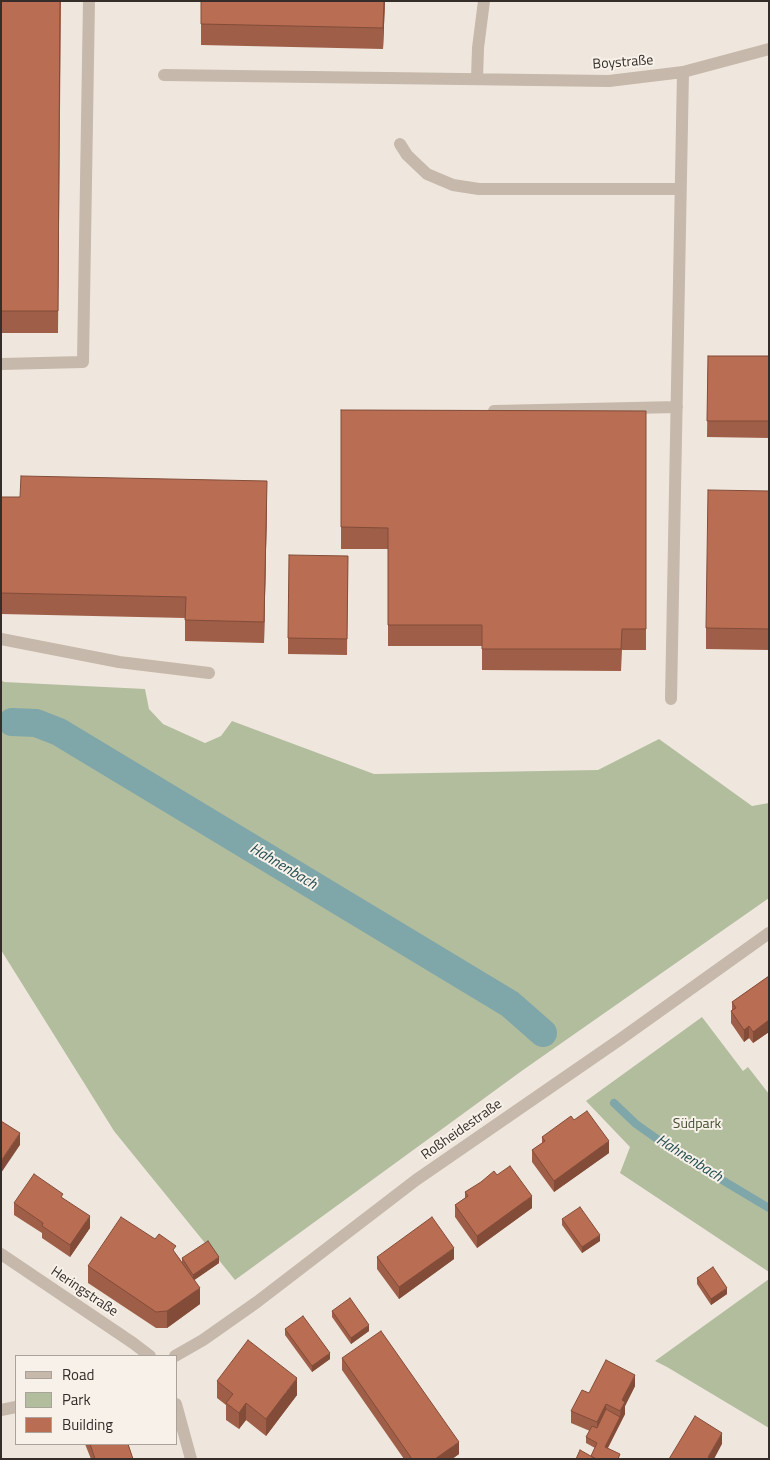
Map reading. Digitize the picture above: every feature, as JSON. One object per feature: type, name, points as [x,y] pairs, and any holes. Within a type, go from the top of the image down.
[{"type":"street","points":[[1,364],[83,362],[89,1]]},
{"type":"street","points":[[477,79],[478,48],[484,1]]},
{"type":"street","name":"Boystraße","points":[[164,75],[609,81],[682,72],[769,49]]},
{"type":"street","points":[[671,699],[682,72]]},
{"type":"street","points":[[400,144],[407,155],[427,174],[453,185],[479,189],[680,189]]},
{"type":"street","points":[[480,412],[677,407]]},
{"type":"street","points":[[1,639],[119,662],[209,673]]},
{"type":"street","name":"Roßheidestraße","points":[[177,1355],[204,1340],[416,1180],[622,1038],[769,933]]},
{"type":"street","name":"Heringstraße","points":[[1,1254],[149,1355]]},
{"type":"street","points":[[1,1410],[15,1407]]},
{"type":"street","points":[[178,1411],[191,1459]]},
{"type":"green space","points":[[1,680],[4,682],[145,689],[149,709],[163,724],[205,743],[221,736],[232,721],[374,774],[598,770],[659,739],[752,806],[769,803],[769,898],[523,1070],[235,1280],[114,1131],[1,950]]},
{"type":"green space","name":"Südpark","points":[[702,1017],[743,1071],[748,1067],[769,1094],[769,1272],[620,1173],[630,1147],[586,1101]]},
{"type":"green space","points":[[769,1279],[769,1428],[655,1361]]},
{"type":"building","points":[[1,1],[60,1],[58,311],[1,311]]},
{"type":"building","points":[[201,1],[384,1],[383,28],[201,24]]},
{"type":"building","points":[[708,356],[769,356],[769,421],[707,421]]},
{"type":"building","points":[[341,410],[646,411],[646,629],[622,629],[621,649],[482,649],[482,625],[388,625],[388,528],[341,527]]},
{"type":"building","points":[[21,476],[267,481],[264,622],[185,620],[186,597],[1,593],[1,497],[20,497]]},
{"type":"building","points":[[708,490],[769,491],[769,629],[706,628]]},
{"type":"building","points":[[289,555],[348,556],[347,639],[288,638]]},
{"type":"building","points":[[769,976],[769,1020],[753,1032],[749,1026],[744,1030],[731,1011],[736,1008],[732,1002]]},
{"type":"building","points":[[587,1111],[609,1141],[554,1181],[532,1150],[545,1141],[542,1137],[571,1116],[574,1120]]},
{"type":"building","points":[[1,1121],[20,1133],[1,1161]]},
{"type":"building","points":[[510,1166],[532,1196],[477,1236],[455,1205],[468,1196],[465,1192],[494,1171],[497,1175]]},
{"type":"building","points":[[34,1174],[63,1194],[61,1197],[90,1216],[70,1245],[42,1226],[43,1223],[14,1203]]},
{"type":"building","points":[[580,1207],[600,1235],[582,1247],[562,1219]]},
{"type":"building","points":[[121,1217],[155,1239],[159,1234],[176,1246],[173,1250],[200,1288],[167,1311],[156,1312],[88,1266]]},
{"type":"building","points":[[432,1217],[454,1248],[399,1287],[377,1257]]},
{"type":"building","points":[[208,1241],[219,1257],[193,1275],[182,1258]]},
{"type":"building","points":[[713,1267],[727,1288],[711,1299],[697,1278]]},
{"type":"building","points":[[350,1298],[369,1325],[351,1338],[332,1311]]},
{"type":"building","points":[[303,1316],[330,1353],[312,1366],[285,1329]]},
{"type":"building","points":[[381,1331],[459,1442],[435,1459],[412,1459],[342,1358]]},
{"type":"building","points":[[248,1340],[297,1378],[266,1419],[246,1403],[239,1413],[226,1403],[233,1394],[217,1381]]},
{"type":"building","points":[[606,1360],[635,1375],[622,1400],[625,1402],[620,1411],[606,1404],[597,1422],[571,1411],[582,1390],[589,1393]]},
{"type":"building","points":[[606,1409],[620,1417],[605,1447],[620,1454],[618,1459],[596,1459],[591,1456],[597,1443],[586,1437],[592,1426],[597,1428]]},
{"type":"building","points":[[695,1416],[722,1433],[708,1457],[711,1459],[669,1459]]},
{"type":"building","points":[[90,1445],[128,1445],[133,1459],[95,1459]]},
{"type":"building","points":[[580,1450],[596,1459],[576,1459]]},
{"type":"waterway","name":"Hahnenbach","points":[[12,722],[36,723],[59,732],[510,1004],[543,1033]]},
{"type":"waterway","name":"Hahnenbach","points":[[614,1103],[636,1124],[677,1153],[769,1208]]}]
